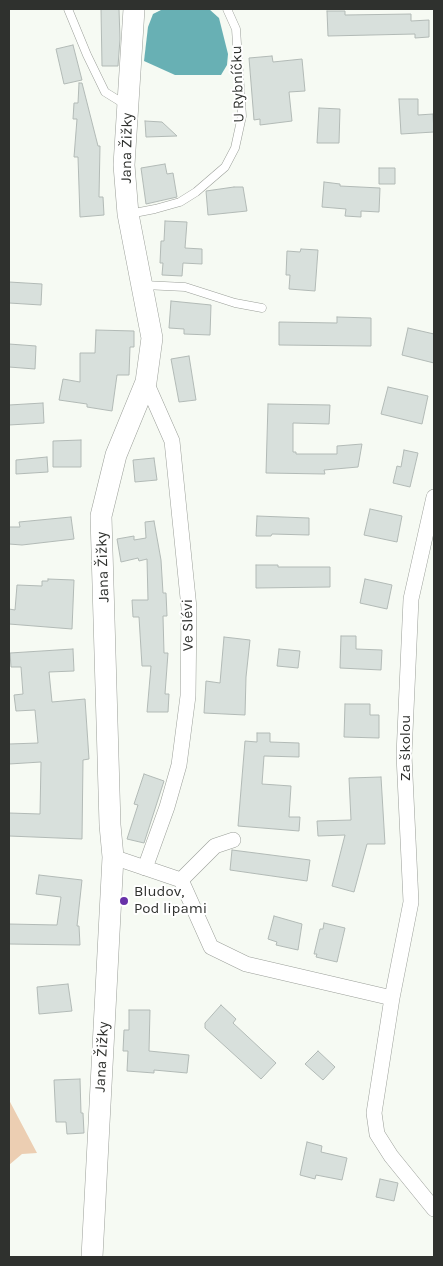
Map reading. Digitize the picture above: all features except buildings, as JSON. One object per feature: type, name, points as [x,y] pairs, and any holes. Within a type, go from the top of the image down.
[{"type":"street","name":"Jana Žižky","points":[[92,1257],[112,857],[101,516],[116,455],[146,382],[152,338],[128,214],[124,165],[134,9]]},
{"type":"street","name":"Ve Slévi","points":[[146,382],[172,441],[189,608],[188,696],[179,765],[146,868]]},
{"type":"street","name":"Za školou","points":[[434,497],[411,600],[404,755],[411,902],[392,998],[374,1113],[377,1134],[391,1156],[434,1207]]},
{"type":"street","points":[[182,880],[216,846],[232,840]]},
{"type":"street","points":[[112,857],[182,880],[211,947],[246,964],[392,998]]},
{"type":"lane","points":[[68,9],[105,92],[128,106]]},
{"type":"lane","name":"U Rybníčku","points":[[128,214],[180,202],[196,192],[225,167],[236,148],[242,116],[240,74],[236,28],[227,9]]},
{"type":"lane","points":[[141,285],[185,287],[235,303],[262,308]]},
{"type":"shaded area","points":[[9,1100],[37,1153],[22,1154],[9,1165]]},
{"type":"water","points":[[163,9],[209,9],[219,18],[228,54],[227,65],[221,75],[175,75],[144,61],[148,27],[153,14]]},
{"type":"place","name":"Bludov, Pod lipami","points":[[124,901]]}]
